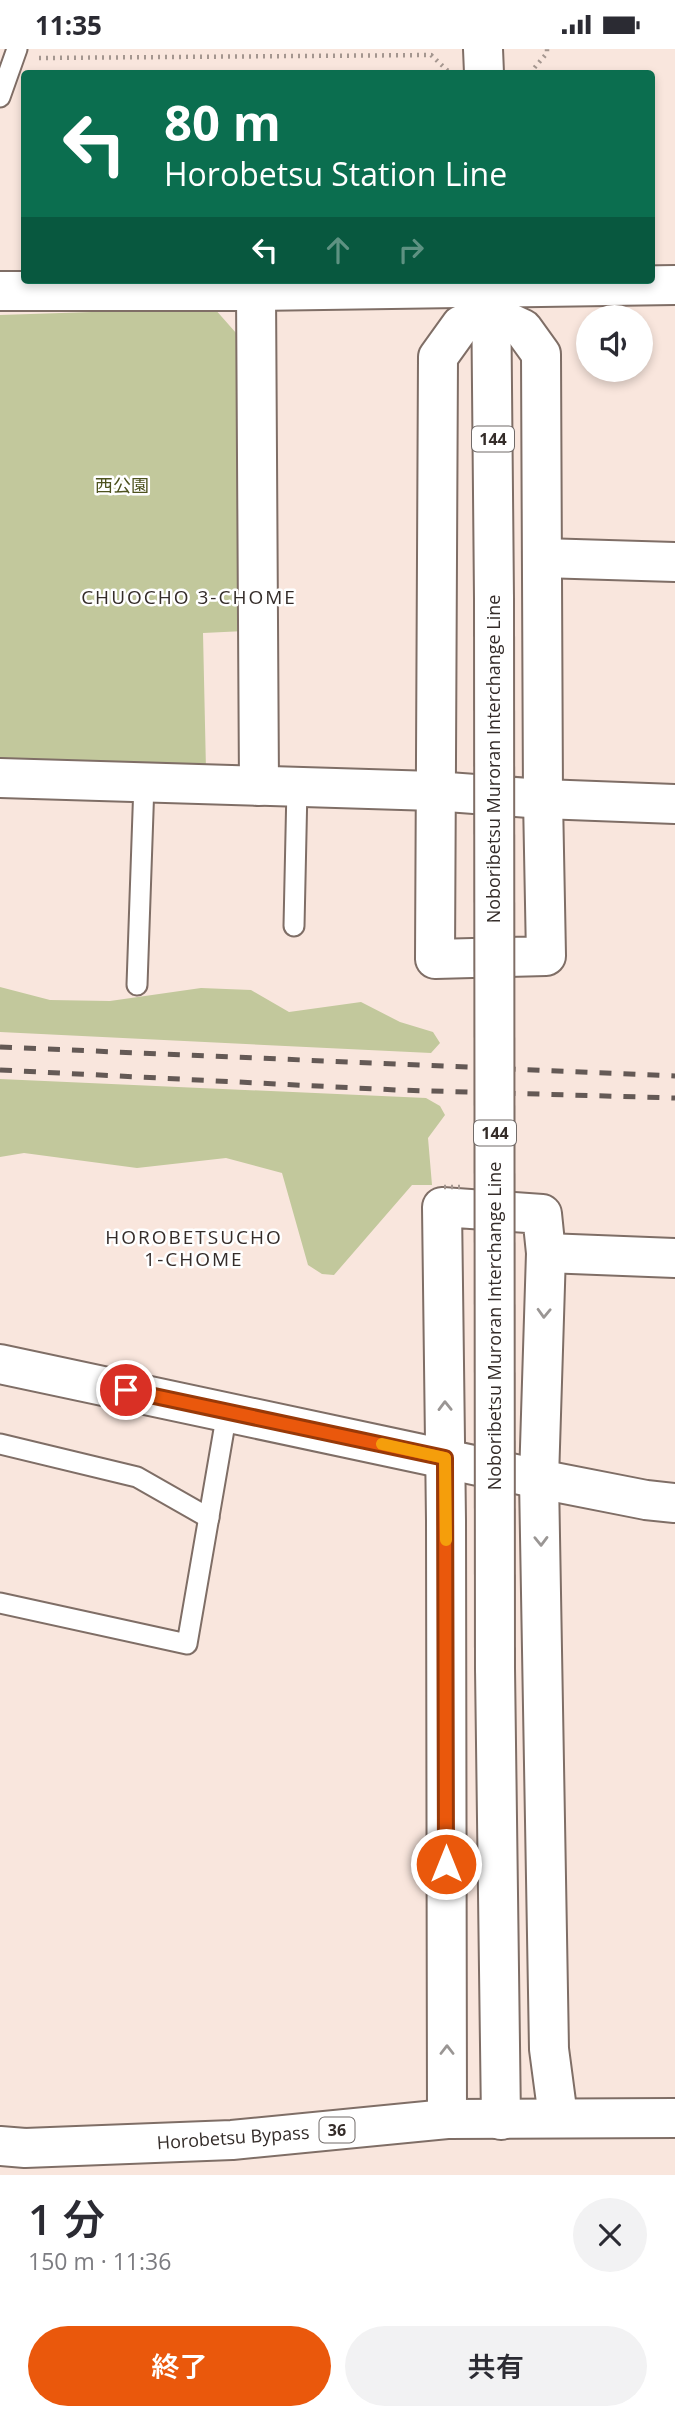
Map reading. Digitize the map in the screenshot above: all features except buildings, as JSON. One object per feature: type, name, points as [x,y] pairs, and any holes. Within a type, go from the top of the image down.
[{"type":"main road","points":[[484,49],[484,70]]},
{"type":"main road","points":[[0,291],[491,294],[675,285]]},
{"type":"main road","points":[[256,291],[259,786]]},
{"type":"main road","points":[[491,294],[523,328],[541,354],[546,956],[435,959],[438,357],[461,325],[491,294]]},
{"type":"main road","name":"Noboribetsu Muroran Interchange Line","points":[[491,294],[494,599],[495,1668],[501,2120]]},
{"type":"main road","points":[[542,558],[675,562]]},
{"type":"main road","points":[[0,778],[434,790],[543,799],[675,804]]},
{"type":"main road","points":[[447,2119],[442,1207],[542,1215],[546,1253],[538,1479],[549,2049],[558,2117]]},
{"type":"main road","points":[[546,1253],[675,1258]]},
{"type":"main road","points":[[0,1364],[538,1479],[675,1503]]},
{"type":"main road","name":"Horobetsu Bypass","points":[[0,2146],[25,2148],[232,2140],[447,2119],[675,2118]]},
{"type":"lane","points":[[0,97],[15,53]]},
{"type":"lane","points":[[137,985],[144,783]]},
{"type":"lane","points":[[294,926],[297,787]]},
{"type":"lane","points":[[0,1603],[187,1644],[227,1412]]},
{"type":"lane","points":[[0,1444],[137,1477],[209,1518]]},
{"type":"path","points":[[533,70],[547,53],[547,49]]},
{"type":"path","points":[[15,53],[431,52],[447,70]]},
{"type":"path","points":[[444,1187],[465,1186]]},
{"type":"green space","name":"西公園","points":[[214,308],[244,342],[245,631],[203,633],[206,770],[0,764],[0,315]]},
{"type":"green space","points":[[0,987],[50,1000],[110,1001],[201,988],[251,990],[289,1012],[361,1002],[400,1022],[433,1032],[440,1043],[431,1053],[0,1032]]},
{"type":"green space","points":[[0,1079],[426,1098],[440,1106],[445,1115],[428,1138],[432,1185],[412,1185],[334,1275],[322,1274],[308,1265],[282,1173],[226,1158],[137,1168],[24,1153],[0,1157]]},
{"type":"railway","points":[[0,1047],[675,1076]]},
{"type":"railway","points":[[0,1070],[396,1090],[675,1098]]},
{"type":"slow traffic","points":[[382,1444],[445,1458],[446,1540]]},
{"type":"district","name":"CHUOCHO 3-CHOME","points":[[189,597]]},
{"type":"district","name":"HOROBETSUCHO 1-CHOME","points":[[194,1248]]},
{"type":"route","points":[[126,1390],[445,1458],[446,1864]]}]
